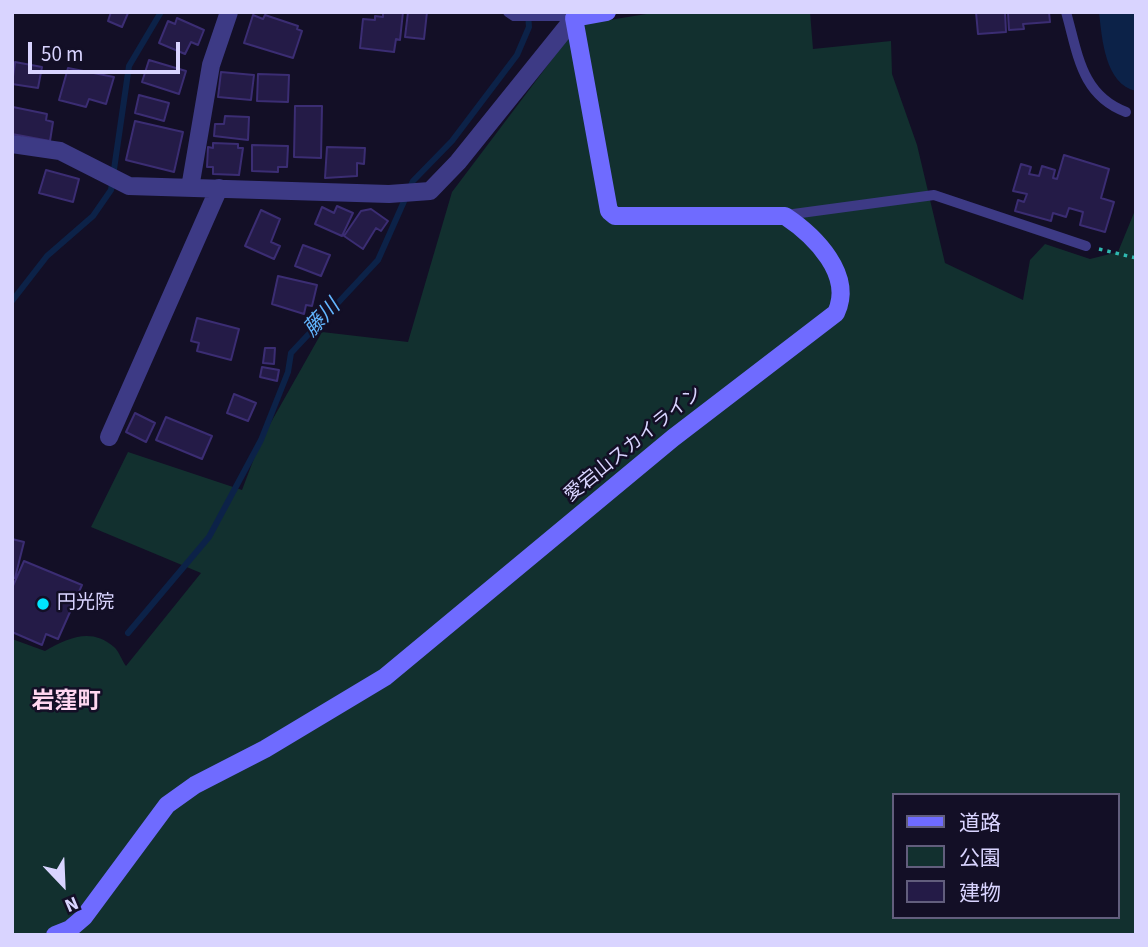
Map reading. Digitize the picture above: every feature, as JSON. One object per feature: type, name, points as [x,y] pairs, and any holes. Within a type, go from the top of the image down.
[{"type":"main road","points":[[607,12],[574,15],[610,211],[615,216],[785,216]]},
{"type":"main road","name":"愛宕山スカイライン","points":[[55,935],[70,929],[84,917],[167,806],[195,785],[265,749],[385,677],[673,438],[836,313],[842,293],[841,280],[835,267],[799,225],[785,216]]},
{"type":"street","points":[[190,188],[211,65],[229,12]]},
{"type":"street","points":[[12,144],[60,150],[125,184],[393,194],[430,191],[458,162],[574,15]]},
{"type":"street","points":[[108,437],[219,188]]},
{"type":"lane","points":[[1066,12],[1088,83],[1106,104],[1126,112]]},
{"type":"lane","points":[[511,14],[542,17],[574,15]]},
{"type":"lane","points":[[785,216],[934,195],[1086,246]]},
{"type":"path","points":[[1086,246],[1136,258]]},
{"type":"green space","points":[[659,12],[810,12],[813,49],[891,41],[892,74],[917,145],[945,263],[1023,300],[1030,260],[1045,244],[1090,259],[1118,252],[1136,208],[1136,935],[12,935],[12,639],[45,651],[71,639],[97,637],[114,647],[126,666],[201,573],[91,527],[128,452],[242,490],[261,440],[322,332],[408,342],[452,192],[578,25]]},
{"type":"water","points":[[1099,12],[1136,12],[1136,91],[1126,87],[1111,70],[1104,47]]},
{"type":"building","points":[[111,12],[128,13],[122,27],[108,21]]},
{"type":"building","points":[[383,12],[403,12],[400,40],[396,39],[394,52],[360,48],[363,19],[375,20],[375,16],[383,17]]},
{"type":"building","points":[[408,12],[427,12],[424,39],[405,37]]},
{"type":"building","points":[[976,12],[1005,12],[1006,32],[978,34]]},
{"type":"building","points":[[1008,12],[1049,12],[1050,22],[1023,24],[1024,29],[1009,30]]},
{"type":"building","points":[[253,15],[263,19],[265,15],[298,26],[297,29],[302,31],[293,58],[244,43]]},
{"type":"building","points":[[177,18],[204,30],[198,45],[191,42],[185,54],[159,43],[168,21],[175,24]]},
{"type":"building","points":[[149,60],[186,71],[179,94],[142,82]]},
{"type":"building","points":[[15,62],[42,67],[38,88],[12,84]]},
{"type":"building","points":[[68,68],[114,77],[106,104],[89,99],[86,107],[59,100]]},
{"type":"building","points":[[221,72],[254,75],[251,100],[218,97]]},
{"type":"building","points":[[258,74],[289,75],[288,102],[257,101]]},
{"type":"building","points":[[139,95],[169,103],[164,121],[135,113]]},
{"type":"building","points":[[295,106],[322,106],[321,158],[294,157]]},
{"type":"building","points":[[13,107],[47,114],[46,120],[53,122],[50,141],[12,134]]},
{"type":"building","points":[[225,116],[249,117],[248,140],[214,136],[215,124],[224,124]]},
{"type":"building","points":[[135,121],[183,132],[174,172],[126,160]]},
{"type":"building","points":[[213,143],[238,144],[238,148],[243,148],[239,175],[213,174],[213,167],[207,167],[208,147],[213,148]]},
{"type":"building","points":[[252,145],[288,146],[287,167],[278,167],[278,172],[252,171]]},
{"type":"building","points":[[327,147],[365,148],[364,164],[357,163],[357,176],[325,178]]},
{"type":"building","points":[[1064,155],[1109,169],[1101,198],[1114,202],[1105,232],[1080,225],[1083,212],[1069,208],[1066,217],[1053,213],[1051,221],[1015,211],[1018,200],[1024,202],[1027,194],[1013,191],[1021,164],[1031,167],[1029,174],[1039,176],[1042,166],[1055,170],[1053,178],[1057,179]]},
{"type":"building","points":[[46,170],[79,179],[73,202],[39,193]]},
{"type":"building","points":[[337,206],[353,213],[342,236],[315,224],[322,207],[334,213]]},
{"type":"building","points":[[371,209],[388,221],[381,231],[376,228],[363,249],[344,236],[361,211]]},
{"type":"building","points":[[261,210],[280,219],[271,242],[280,246],[274,259],[245,246]]},
{"type":"building","points":[[303,245],[330,255],[321,276],[295,266]]},
{"type":"building","points":[[278,276],[317,285],[312,306],[306,305],[304,314],[272,304]]},
{"type":"building","points":[[197,318],[239,329],[231,360],[197,351],[199,343],[191,341]]},
{"type":"building","points":[[265,348],[275,348],[274,364],[263,363]]},
{"type":"building","points":[[262,367],[279,370],[277,381],[260,377]]},
{"type":"building","points":[[234,394],[256,403],[248,421],[227,413]]},
{"type":"building","points":[[135,413],[155,423],[146,442],[126,432]]},
{"type":"building","points":[[166,417],[212,436],[202,459],[156,440]]},
{"type":"building","points":[[12,539],[24,542],[15,578],[12,578]]},
{"type":"building","name":"円光院","points":[[24,561],[82,585],[58,639],[46,634],[42,645],[12,632],[12,588]]},
{"type":"waterway","points":[[12,301],[47,256],[93,216],[111,190],[129,66],[161,12]]},
{"type":"waterway","name":"藤川","points":[[128,633],[209,537],[261,440],[288,372],[291,353],[378,260],[413,181],[452,141],[517,55],[529,27],[528,13]]},
{"type":"place","name":"円光院","points":[[43,604]]},
{"type":"district","name":"岩窪町","points":[[66,703]]}]
